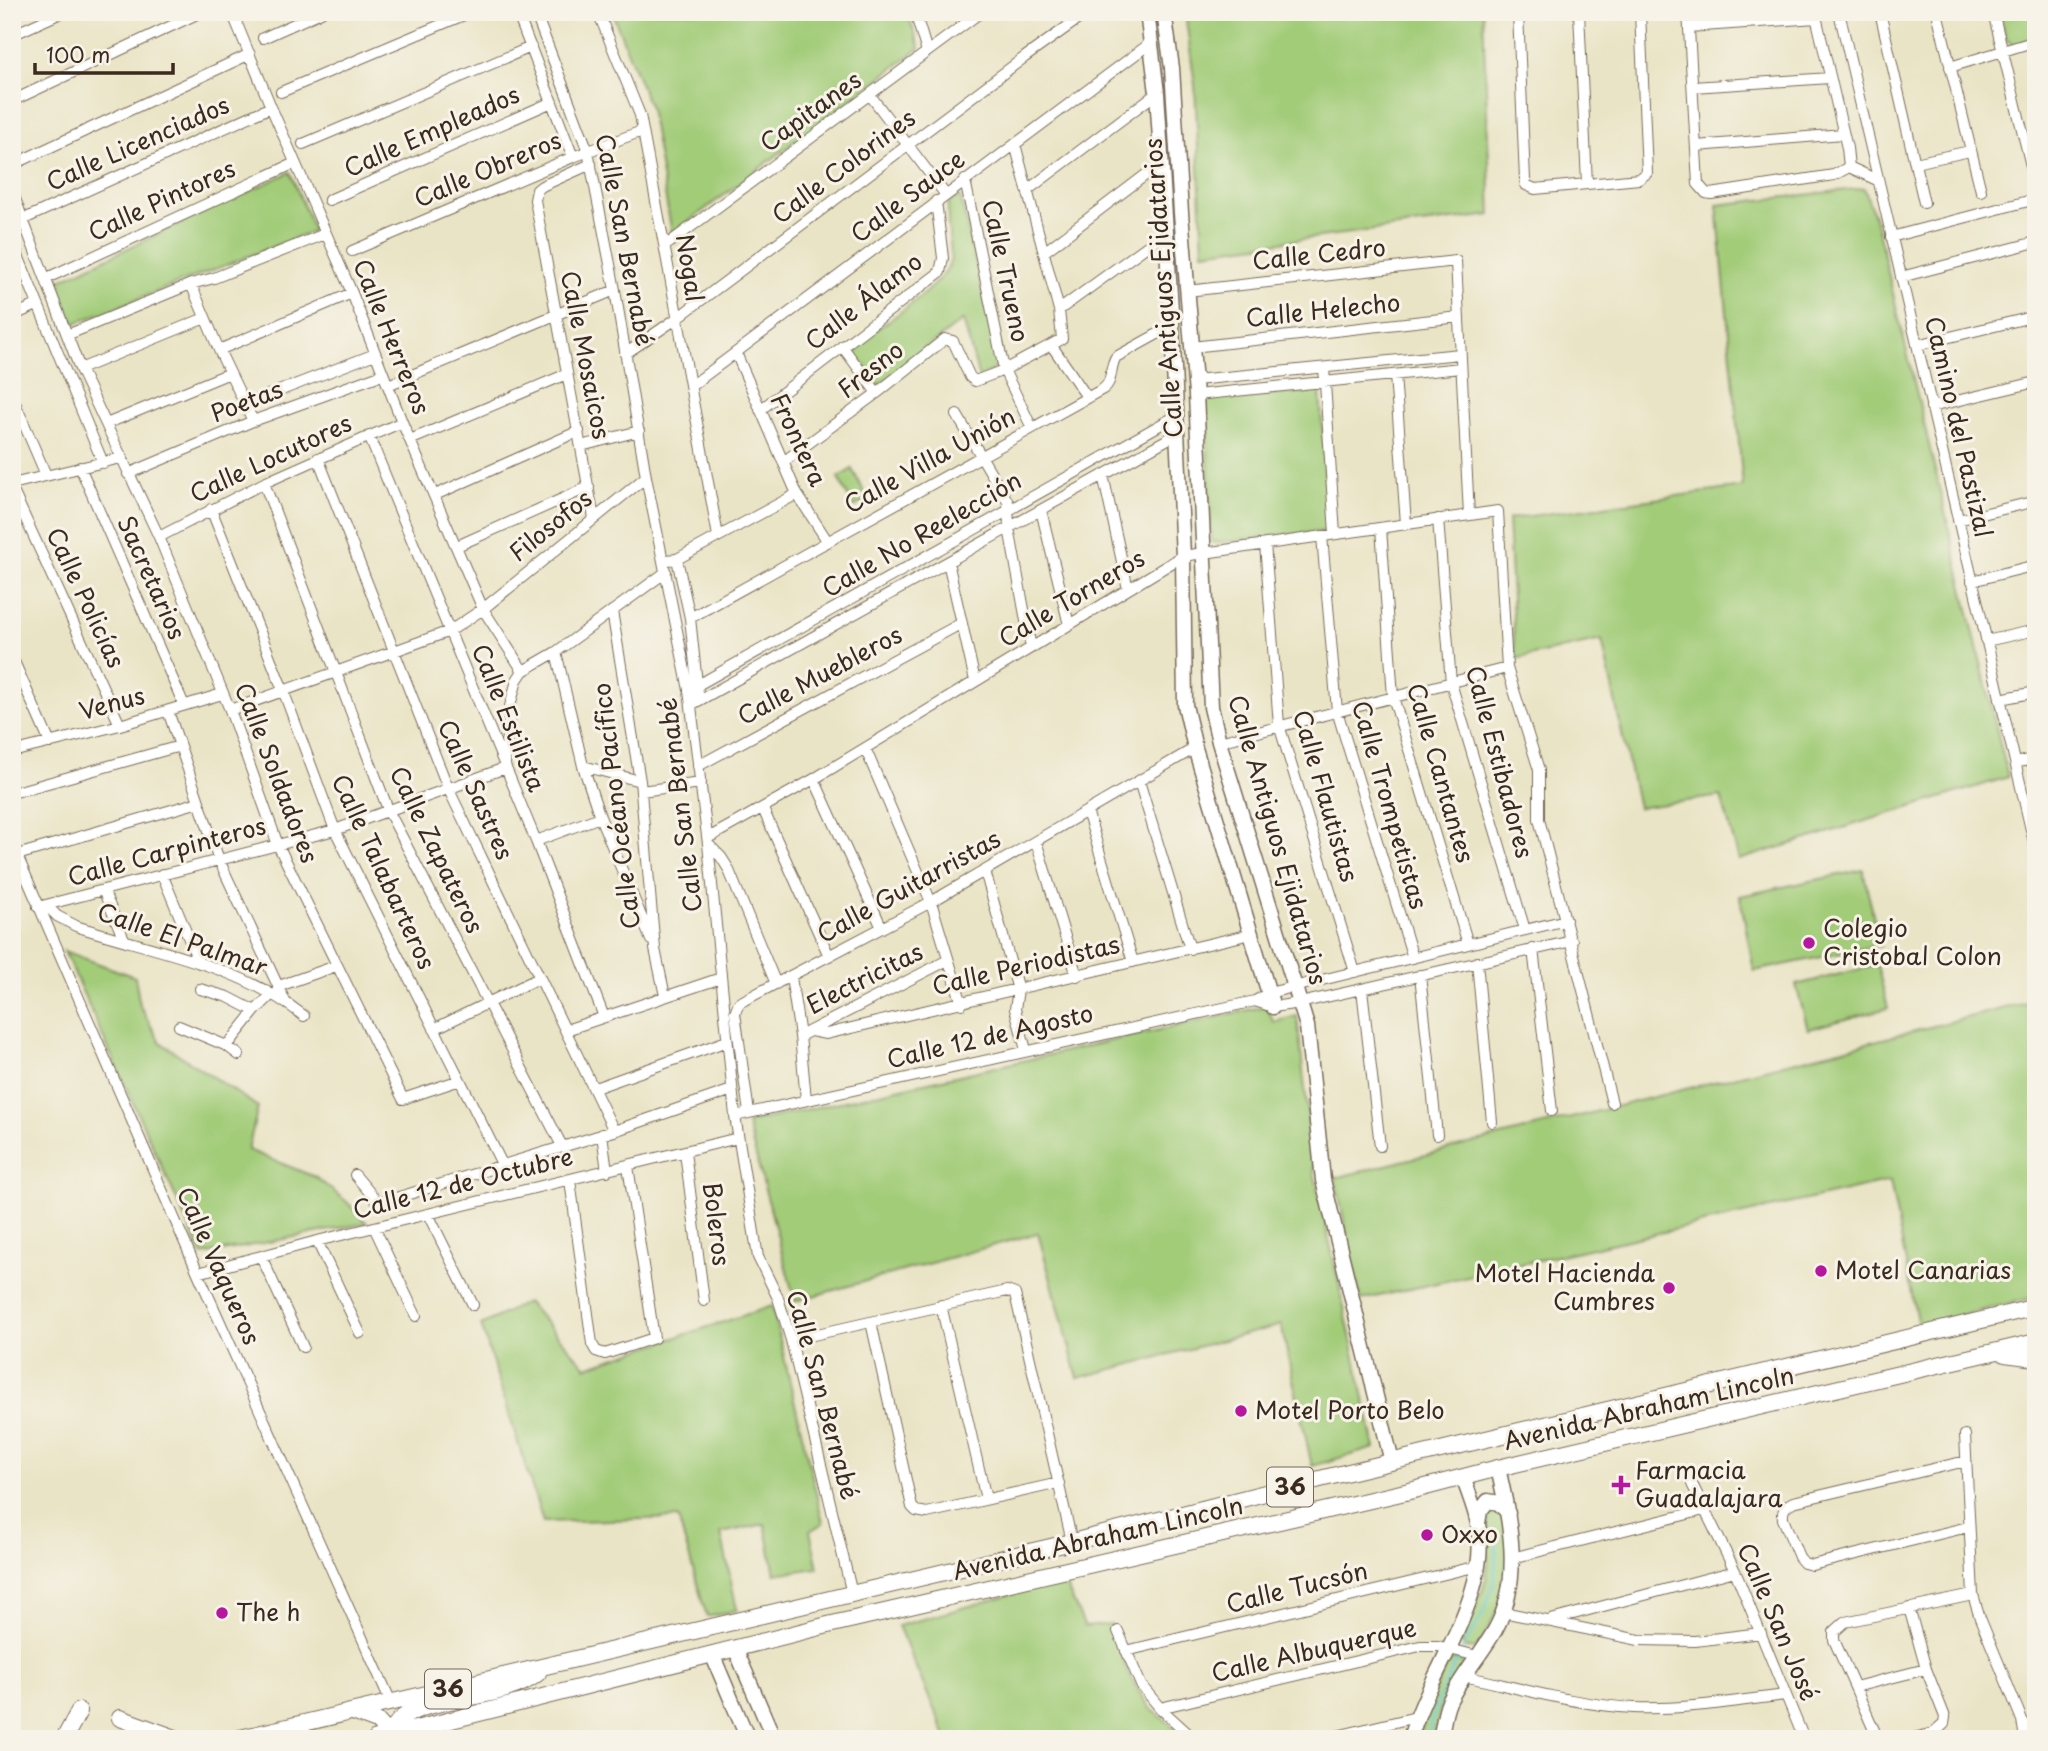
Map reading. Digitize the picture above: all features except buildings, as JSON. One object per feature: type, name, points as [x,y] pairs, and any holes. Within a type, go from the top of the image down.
[{"type":"main road","name":"36","points":[[236,1739],[1072,1542],[2036,1307]]},
{"type":"main road","name":"Avenida Abraham Lincoln","points":[[387,1738],[735,1648],[2036,1342]]},
{"type":"main road","points":[[1992,1352],[2036,1358]]},
{"type":"main road","points":[[753,1617],[761,1642]]},
{"type":"main road","points":[[353,1712],[377,1721],[387,1738],[399,1721],[413,1712],[513,1686],[527,1681],[544,1666]]},
{"type":"main road","points":[[64,1739],[79,1711]]},
{"type":"main road","points":[[120,1718],[178,1739]]},
{"type":"street","points":[[12,35],[43,16],[62,12]]},
{"type":"street","points":[[12,100],[201,12]]},
{"type":"street","name":"Calle Herreros","points":[[232,12],[352,293],[402,422],[484,609],[523,671]]},
{"type":"street","points":[[263,38],[321,12]]},
{"type":"street","points":[[281,92],[471,12]]},
{"type":"street","name":"Calle San Bernabé","points":[[517,12],[573,157]]},
{"type":"street","name":"Calle San Bernabé","points":[[535,12],[588,151],[615,290],[646,477],[693,689],[698,766],[708,841],[732,1090],[758,1257],[778,1298],[791,1340],[852,1594]]},
{"type":"street","name":"Nogal","points":[[598,12],[634,100],[642,131],[718,537]]},
{"type":"street","points":[[915,12],[927,52]]},
{"type":"street","name":"Capitanes","points":[[665,246],[981,12]]},
{"type":"street","name":"Calle Colorines","points":[[625,354],[676,319],[1088,12]]},
{"type":"street","name":"Calle Antiguos Ejidatarios","points":[[1147,12],[1157,93],[1172,326],[1183,556],[1185,705],[1195,748],[1271,1000]]},
{"type":"street","name":"Calle Antiguos Ejidatarios","points":[[1164,12],[1172,68],[1195,380],[1211,707],[1219,741],[1307,1026],[1323,1180],[1392,1462]]},
{"type":"street","points":[[1518,12],[1525,180],[1530,188],[1643,177],[1648,169],[1640,12]]},
{"type":"street","points":[[1579,12],[1587,184]]},
{"type":"street","points":[[1688,12],[1698,184],[1706,193],[1833,175],[1849,167]]},
{"type":"street","name":"Camino del Pastizal","points":[[1839,12],[1986,642],[2032,817],[2036,852]]},
{"type":"street","points":[[1880,12],[1924,203]]},
{"type":"street","points":[[1937,12],[1981,191]]},
{"type":"street","points":[[1993,12],[2033,160],[2033,174]]},
{"type":"street","points":[[1689,27],[1815,15],[1849,167]]},
{"type":"street","points":[[1950,67],[2036,41]]},
{"type":"street","name":"Calle Sauce","points":[[691,386],[1152,42]]},
{"type":"street","points":[[303,144],[531,47]]},
{"type":"street","points":[[12,165],[250,54]]},
{"type":"street","points":[[1693,87],[1830,78]]},
{"type":"street","points":[[1029,189],[1157,93]]},
{"type":"street","points":[[870,95],[945,194]]},
{"type":"street","name":"Calle Empleados","points":[[329,200],[552,102]]},
{"type":"street","name":"Calle Licenciados","points":[[24,219],[271,107]]},
{"type":"street","name":"Calle Obreros","points":[[352,251],[573,157],[642,131]]},
{"type":"street","points":[[1697,146],[1843,134]]},
{"type":"street","points":[[1004,370],[1052,346],[1063,336],[1029,189],[1015,144]]},
{"type":"street","points":[[1915,163],[1970,151]]},
{"type":"street","name":"Calle Pintores","points":[[47,278],[295,163]]},
{"type":"street","name":"Calle Mosaicos","points":[[591,164],[542,186],[537,190],[535,200],[594,518]]},
{"type":"street","points":[[1044,252],[1160,164]]},
{"type":"street","points":[[1849,167],[1877,180]]},
{"type":"street","name":"Calle Trueno","points":[[965,180],[1004,370],[1032,428]]},
{"type":"street","name":"Calle Soldadores","points":[[12,191],[80,369],[159,537],[230,710],[278,845],[403,1099],[460,1080]]},
{"type":"street","points":[[1891,237],[2036,199]]},
{"type":"street","name":"Calle Álamo","points":[[760,410],[940,272],[943,258],[936,201]]},
{"type":"street","points":[[1059,310],[1165,233]]},
{"type":"street","points":[[67,335],[191,284],[214,278],[325,234]]},
{"type":"street","points":[[12,241],[103,463]]},
{"type":"street","points":[[1901,277],[2036,242]]},
{"type":"street","name":"Calle Cedro","points":[[1187,291],[1455,261],[1459,317]]},
{"type":"street","points":[[191,284],[253,421]]},
{"type":"street","points":[[388,386],[615,290]]},
{"type":"street","points":[[219,350],[352,293]]},
{"type":"street","points":[[12,316],[37,305]]},
{"type":"street","points":[[1917,345],[2036,316]]},
{"type":"street","points":[[1459,317],[1469,515]]},
{"type":"street","name":"Calle Helecho","points":[[1192,347],[1459,317]]},
{"type":"street","points":[[80,369],[205,318]]},
{"type":"street","name":"Calle Villa Unión","points":[[690,618],[1107,386],[1116,357],[1172,326]]},
{"type":"street","name":"Fresno","points":[[783,463],[945,339],[956,345],[970,377],[975,382],[1004,370]]},
{"type":"street","points":[[842,346],[877,393]]},
{"type":"street","points":[[1052,346],[1087,397]]},
{"type":"street","name":"Frontera","points":[[736,353],[797,494],[828,541]]},
{"type":"street","points":[[245,404],[375,354]]},
{"type":"street","points":[[1195,380],[1460,354]]},
{"type":"street","points":[[1196,396],[1461,368]]},
{"type":"street","points":[[1324,369],[1335,534]]},
{"type":"street","points":[[106,424],[230,373]]},
{"type":"street","name":"Poetas","points":[[128,474],[253,421],[383,374]]},
{"type":"street","points":[[410,440],[567,374]]},
{"type":"street","points":[[1395,375],[1406,524]]},
{"type":"street","points":[[1931,407],[2036,382]]},
{"type":"street","points":[[12,396],[46,475]]},
{"type":"street","points":[[957,415],[1005,495],[1010,510],[1009,528],[1031,648]]},
{"type":"street","name":"Calle No Reelección","points":[[693,689],[1176,416]]},
{"type":"street","name":"Calle Locutores","points":[[159,537],[264,483],[402,422]]},
{"type":"street","points":[[581,446],[639,430]]},
{"type":"street","points":[[435,495],[579,431]]},
{"type":"street","name":"Calle No Reelección","points":[[695,703],[1177,434]]},
{"type":"street","name":"Calle Estilista","points":[[369,436],[536,841],[604,1017]]},
{"type":"street","points":[[12,487],[46,475],[121,458]]},
{"type":"street","name":"Calle Sastres","points":[[318,458],[447,788],[614,1130]]},
{"type":"street","name":"Sacretarios","points":[[80,467],[184,705]]},
{"type":"street","points":[[1103,475],[1128,589]]},
{"type":"street","name":"Filosofos","points":[[230,710],[450,631],[484,609],[646,477]]},
{"type":"street","name":"Calle Zapateros","points":[[264,483],[389,811],[562,1146]]},
{"type":"street","name":"Calle Policías","points":[[12,487],[120,724]]},
{"type":"street","points":[[457,546],[589,487]]},
{"type":"street","points":[[664,560],[677,559],[797,494]]},
{"type":"street","points":[[1958,520],[2036,501]]},
{"type":"street","name":"Calle Talabarteros","points":[[211,509],[335,830],[503,1166]]},
{"type":"street","points":[[1041,510],[1069,625]]},
{"type":"street","name":"Calle Torneros","points":[[708,841],[1183,556],[1498,511],[1507,668]]},
{"type":"street","name":"Calle Estibadores","points":[[1438,519],[1451,683],[1525,930]]},
{"type":"street","name":"Calle Cantantes","points":[[1381,528],[1393,697],[1468,944]]},
{"type":"street","name":"Calle Trompetistas","points":[[1322,536],[1337,711],[1412,958]]},
{"type":"street","name":"Calle Flautistas","points":[[1265,544],[1279,725],[1355,972]]},
{"type":"street","name":"Calle San Bernabé","points":[[677,559],[690,618],[693,689]]},
{"type":"street","points":[[948,562],[975,681]]},
{"type":"street","points":[[1972,581],[2036,565]]},
{"type":"street","points":[[505,768],[510,706],[517,680],[523,671],[556,652],[666,572]]},
{"type":"street","name":"Calle Océano Pacífico","points":[[612,611],[640,786],[655,949],[665,996]]},
{"type":"street","name":"Calle Muebleros","points":[[698,766],[962,623]]},
{"type":"street","points":[[1986,642],[2036,630]]},
{"type":"street","points":[[556,652],[583,766],[600,817],[655,949]]},
{"type":"street","points":[[12,657],[50,743]]},
{"type":"street","points":[[1219,741],[1507,668],[1541,777],[1538,813],[1612,1103]]},
{"type":"street","points":[[2000,699],[2036,692]]},
{"type":"street","name":"Venus","points":[[12,752],[222,694]]},
{"type":"street","points":[[168,711],[219,860],[276,990]]},
{"type":"street","points":[[12,793],[180,746]]},
{"type":"street","points":[[865,748],[931,902],[962,1004]]},
{"type":"street","name":"Calle Guitarristas","points":[[749,1113],[736,1008],[744,999],[791,977],[931,902],[1195,748]]},
{"type":"street","points":[[2016,763],[2036,758]]},
{"type":"street","points":[[583,766],[640,786],[701,783]]},
{"type":"street","name":"Calle Carpinteros","points":[[42,906],[335,830],[505,768]]},
{"type":"street","points":[[814,779],[882,928]]},
{"type":"street","points":[[1139,781],[1190,949]]},
{"type":"street","points":[[17,855],[199,802]]},
{"type":"street","points":[[763,809],[830,956]]},
{"type":"street","points":[[1087,811],[1133,962]]},
{"type":"street","points":[[536,841],[600,817]]},
{"type":"street","points":[[708,841],[728,868],[776,984]]},
{"type":"street","points":[[1036,841],[1077,976]]},
{"type":"street","name":"Calle Vaqueros","points":[[12,844],[42,906],[198,1273],[391,1702]]},
{"type":"street","points":[[985,871],[1018,990],[1015,1009],[1026,1050]]},
{"type":"street","points":[[162,874],[199,964]]},
{"type":"street","points":[[103,890],[124,939]]},
{"type":"street","name":"Calle El Palmar","points":[[42,906],[76,926],[124,939],[276,990],[304,1016]]},
{"type":"street","name":"Calle 12 de Agosto","points":[[1271,1000],[1296,987],[1566,919]]},
{"type":"street","name":"Calle Periodistas","points":[[805,1034],[826,1034],[962,1004],[1251,934]]},
{"type":"street","name":"Calle 12 de Agosto","points":[[735,1116],[1255,1001],[1300,1003],[1572,940]]},
{"type":"street","points":[[1533,949],[1552,1111]]},
{"type":"street","name":"Electricitas","points":[[805,1034],[948,960]]},
{"type":"street","points":[[1477,962],[1492,1122]]},
{"type":"street","points":[[227,1046],[276,990],[336,966]]},
{"type":"street","points":[[1420,975],[1437,1135]]},
{"type":"street","points":[[791,977],[805,1034],[806,1100]]},
{"type":"street","points":[[434,1029],[539,978]]},
{"type":"street","points":[[566,1030],[721,978]]},
{"type":"street","points":[[200,989],[228,997],[255,1011]]},
{"type":"street","points":[[1363,989],[1380,1146]]},
{"type":"street","points":[[179,1026],[227,1046],[239,1055]]},
{"type":"street","points":[[595,1088],[727,1041]]},
{"type":"street","points":[[355,1175],[376,1200],[383,1202],[503,1166],[732,1090]]},
{"type":"street","points":[[602,1134],[607,1171]]},
{"type":"street","name":"Calle 12 de Octubre","points":[[198,1273],[317,1241],[738,1138]]},
{"type":"street","name":"Boleros","points":[[685,1152],[704,1301]]},
{"type":"street","points":[[570,1180],[593,1347],[605,1354],[654,1338],[628,1166]]},
{"type":"street","points":[[428,1214],[473,1305]]},
{"type":"street","points":[[373,1227],[416,1316]]},
{"type":"street","points":[[317,1241],[360,1333]]},
{"type":"street","points":[[261,1256],[303,1347]]},
{"type":"street","points":[[791,1340],[1007,1291],[1015,1293],[1072,1542]]},
{"type":"street","points":[[941,1305],[986,1499]]},
{"type":"street","points":[[871,1322],[909,1502],[916,1511],[927,1513],[1059,1483]]},
{"type":"street","points":[[1965,1435],[1973,1595],[2022,1720],[2035,1739]]},
{"type":"street","points":[[1966,1461],[1793,1502],[1782,1512],[1799,1557],[1804,1563],[1812,1565],[1968,1527]]},
{"type":"street","points":[[1440,1739],[1448,1704],[1503,1612],[1512,1558],[1508,1514],[1498,1468]]},
{"type":"street","points":[[1463,1477],[1478,1523]]},
{"type":"street","name":"Calle San José","points":[[1692,1484],[1735,1571],[1804,1739]]},
{"type":"street","points":[[1410,1739],[1416,1717],[1464,1615],[1474,1587],[1478,1566],[1480,1511],[1488,1501],[1499,1503],[1508,1514]]},
{"type":"street","points":[[1512,1558],[1704,1510]]},
{"type":"street","name":"Calle Tucsón","points":[[1126,1651],[1478,1566]]},
{"type":"street","points":[[1547,1621],[1735,1571]]},
{"type":"street","points":[[1878,1739],[1834,1640],[1834,1632],[1846,1622],[1973,1595]]},
{"type":"street","points":[[1909,1608],[1926,1669],[1944,1717],[1944,1724],[1934,1733],[1909,1739]]},
{"type":"street","points":[[1503,1612],[1608,1635],[1666,1642],[1761,1633]]},
{"type":"street","points":[[1118,1631],[1141,1685],[1160,1708],[1194,1739]]},
{"type":"street","name":"Calle Albuquerque","points":[[1160,1708],[1420,1646],[1447,1648],[1477,1656]]},
{"type":"street","points":[[735,1648],[774,1739]]},
{"type":"street","points":[[712,1654],[748,1739]]},
{"type":"street","points":[[1855,1687],[1926,1669]]},
{"type":"street","points":[[1464,1676],[1594,1703],[1634,1708],[1698,1705],[1785,1695]]},
{"type":"street","points":[[1324,1739],[1416,1717]]},
{"type":"street","points":[[2022,1720],[2025,1739]]},
{"type":"green space","points":[[612,12],[907,12],[920,48],[672,234],[650,108]]},
{"type":"green space","points":[[1185,12],[1483,12],[1491,215],[1203,252],[1195,85]]},
{"type":"green space","points":[[2000,12],[2036,12],[2036,37],[2013,45],[2006,39]]},
{"type":"green space","points":[[290,172],[314,231],[73,324],[58,281]]},
{"type":"green space","points":[[1864,188],[1876,222],[2008,777],[1739,860],[1721,796],[1638,808],[1602,640],[1515,659],[1508,519],[1743,487],[1717,205]]},
{"type":"green space","points":[[960,196],[1000,366],[979,378],[963,320],[879,385],[851,348],[922,295],[945,272],[951,257],[949,202]]},
{"type":"green space","points":[[1320,391],[1328,531],[1212,543],[1205,398]]},
{"type":"green space","points":[[852,469],[868,499],[854,507],[838,478]]},
{"type":"green space","points":[[1863,870],[1880,945],[1754,971],[1740,896]]},
{"type":"green space","points":[[64,951],[135,977],[140,1006],[160,1042],[258,1107],[248,1150],[315,1177],[346,1201],[367,1223],[202,1255]]},
{"type":"green space","points":[[1877,965],[1888,1008],[1808,1029],[1796,985]]},
{"type":"green space","points":[[2036,1000],[2036,1297],[1918,1326],[1890,1181],[1361,1300],[1335,1178]]},
{"type":"green space","points":[[1266,1006],[1274,1022],[1297,1016],[1314,1172],[1375,1448],[1312,1466],[1281,1325],[1078,1378],[1038,1233],[795,1301],[747,1123]]},
{"type":"green space","points":[[527,1302],[586,1367],[772,1306],[823,1523],[810,1531],[818,1568],[775,1574],[765,1524],[721,1533],[737,1610],[707,1617],[678,1518],[543,1522],[481,1325]]},
{"type":"green space","points":[[1492,1508],[1498,1508],[1504,1513],[1507,1552],[1505,1584],[1487,1632],[1476,1649],[1466,1648],[1462,1644],[1463,1638],[1486,1578],[1488,1513]]},
{"type":"green space","points":[[1063,1580],[1085,1627],[1110,1624],[1128,1673],[1150,1708],[1189,1739],[947,1739],[898,1626]]},
{"type":"green space","points":[[1456,1658],[1463,1663],[1463,1668],[1441,1707],[1433,1739],[1419,1739],[1444,1671]]},
{"type":"waterway","points":[[1463,1649],[1485,1610],[1494,1581],[1497,1544]]},
{"type":"waterway","points":[[1427,1739],[1441,1695],[1460,1654]]},
{"type":"place","name":"Colegio Cristobal Colon","points":[[1809,943]]},
{"type":"place","name":"Motel Canarias","points":[[1821,1271]]},
{"type":"place","name":"Motel Hacienda Cumbres","points":[[1669,1288]]},
{"type":"place","name":"Motel Porto Belo","points":[[1241,1411]]},
{"type":"place","name":"Farmacia Guadalajara","points":[[1621,1485]]},
{"type":"place","name":"Oxxo","points":[[1427,1535]]},
{"type":"place","name":"The h","points":[[222,1613]]}]
